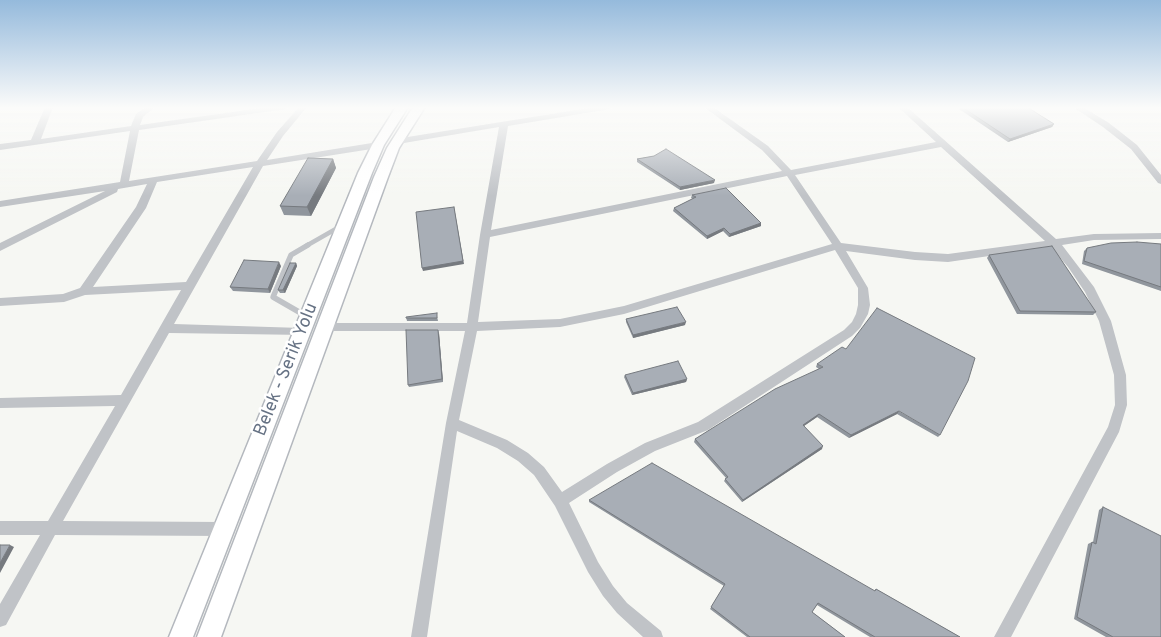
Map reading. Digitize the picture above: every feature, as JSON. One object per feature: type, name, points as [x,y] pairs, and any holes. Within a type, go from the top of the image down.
[{"type":"main road","name":"Belek - Serik Yolu","points":[[181,637],[365,173],[383,137]]},
{"type":"main road","name":"Belek - Serik Yolu","points":[[209,637],[326,327],[380,177],[401,137]]},
{"type":"street","points":[[35,142],[37,137]]},
{"type":"street","points":[[0,147],[70,137]]},
{"type":"street","points":[[124,184],[133,137]]},
{"type":"street","points":[[0,619],[124,400],[278,137]]},
{"type":"street","points":[[398,141],[426,137]]},
{"type":"street","points":[[419,637],[452,423],[472,327],[502,137]]},
{"type":"street","points":[[560,501],[612,468],[650,447],[687,434],[703,426],[848,333],[856,325],[862,314],[863,288],[838,246],[789,173],[765,148],[749,137]]},
{"type":"street","points":[[934,137],[1054,243],[1080,275],[1105,321],[1120,374],[1121,405],[1114,428],[1002,637]]},
{"type":"street","points":[[1121,137],[1134,147],[1161,181]]},
{"type":"street","points":[[485,235],[942,144]]},
{"type":"street","points":[[0,204],[378,145]]},
{"type":"street","points":[[84,291],[141,208],[154,180]]},
{"type":"street","points":[[0,247],[124,184]]},
{"type":"street","points":[[326,327],[536,326],[598,316],[838,246],[915,256],[948,258],[1094,237],[1161,236]]},
{"type":"street","points":[[0,302],[64,298],[84,291],[190,286]]},
{"type":"street","points":[[166,328],[305,324]]},
{"type":"street","points":[[0,403],[124,400]]},
{"type":"street","points":[[452,423],[502,444],[523,457],[539,471],[560,501],[593,567],[608,591],[622,608],[655,637]]},
{"type":"street","points":[[0,528],[224,529]]},
{"type":"lane","points":[[305,324],[274,297],[291,255],[345,223]]},
{"type":"building","points":[[666,149],[715,180],[680,187],[637,159],[654,156]]},
{"type":"building","points":[[308,158],[333,159],[307,207],[280,206]]},
{"type":"building","points":[[726,188],[761,223],[730,234],[724,228],[707,236],[674,208],[696,197],[692,195]]},
{"type":"building","points":[[454,207],[463,261],[422,268],[416,212]]},
{"type":"building","points":[[1137,242],[1161,244],[1161,287],[1084,261],[1087,248],[1111,243]]},
{"type":"building","points":[[1052,246],[1096,312],[1020,311],[989,255]]},
{"type":"building","points":[[244,260],[279,262],[268,289],[230,287]]},
{"type":"building","points":[[290,263],[296,263],[283,290],[278,290]]},
{"type":"building","points":[[677,307],[686,322],[633,335],[626,319]]},
{"type":"building","points":[[877,308],[975,358],[968,381],[940,435],[899,411],[851,435],[819,414],[803,425],[823,446],[743,500],[725,479],[728,477],[695,439],[775,389],[823,367],[817,364],[842,347],[846,349]]},
{"type":"building","points":[[437,313],[437,318],[406,318],[406,317]]},
{"type":"building","points":[[406,330],[438,330],[442,379],[408,385]]},
{"type":"building","points":[[678,361],[687,379],[633,393],[625,375]]},
{"type":"building","points":[[652,463],[875,591],[876,589],[960,637],[875,637],[818,603],[812,612],[845,637],[750,637],[711,607],[725,584],[589,500]]},
{"type":"building","points":[[1103,507],[1161,536],[1161,637],[1113,637],[1077,617],[1092,542],[1096,544]]},
{"type":"building","points":[[0,545],[10,545],[0,563]]}]
